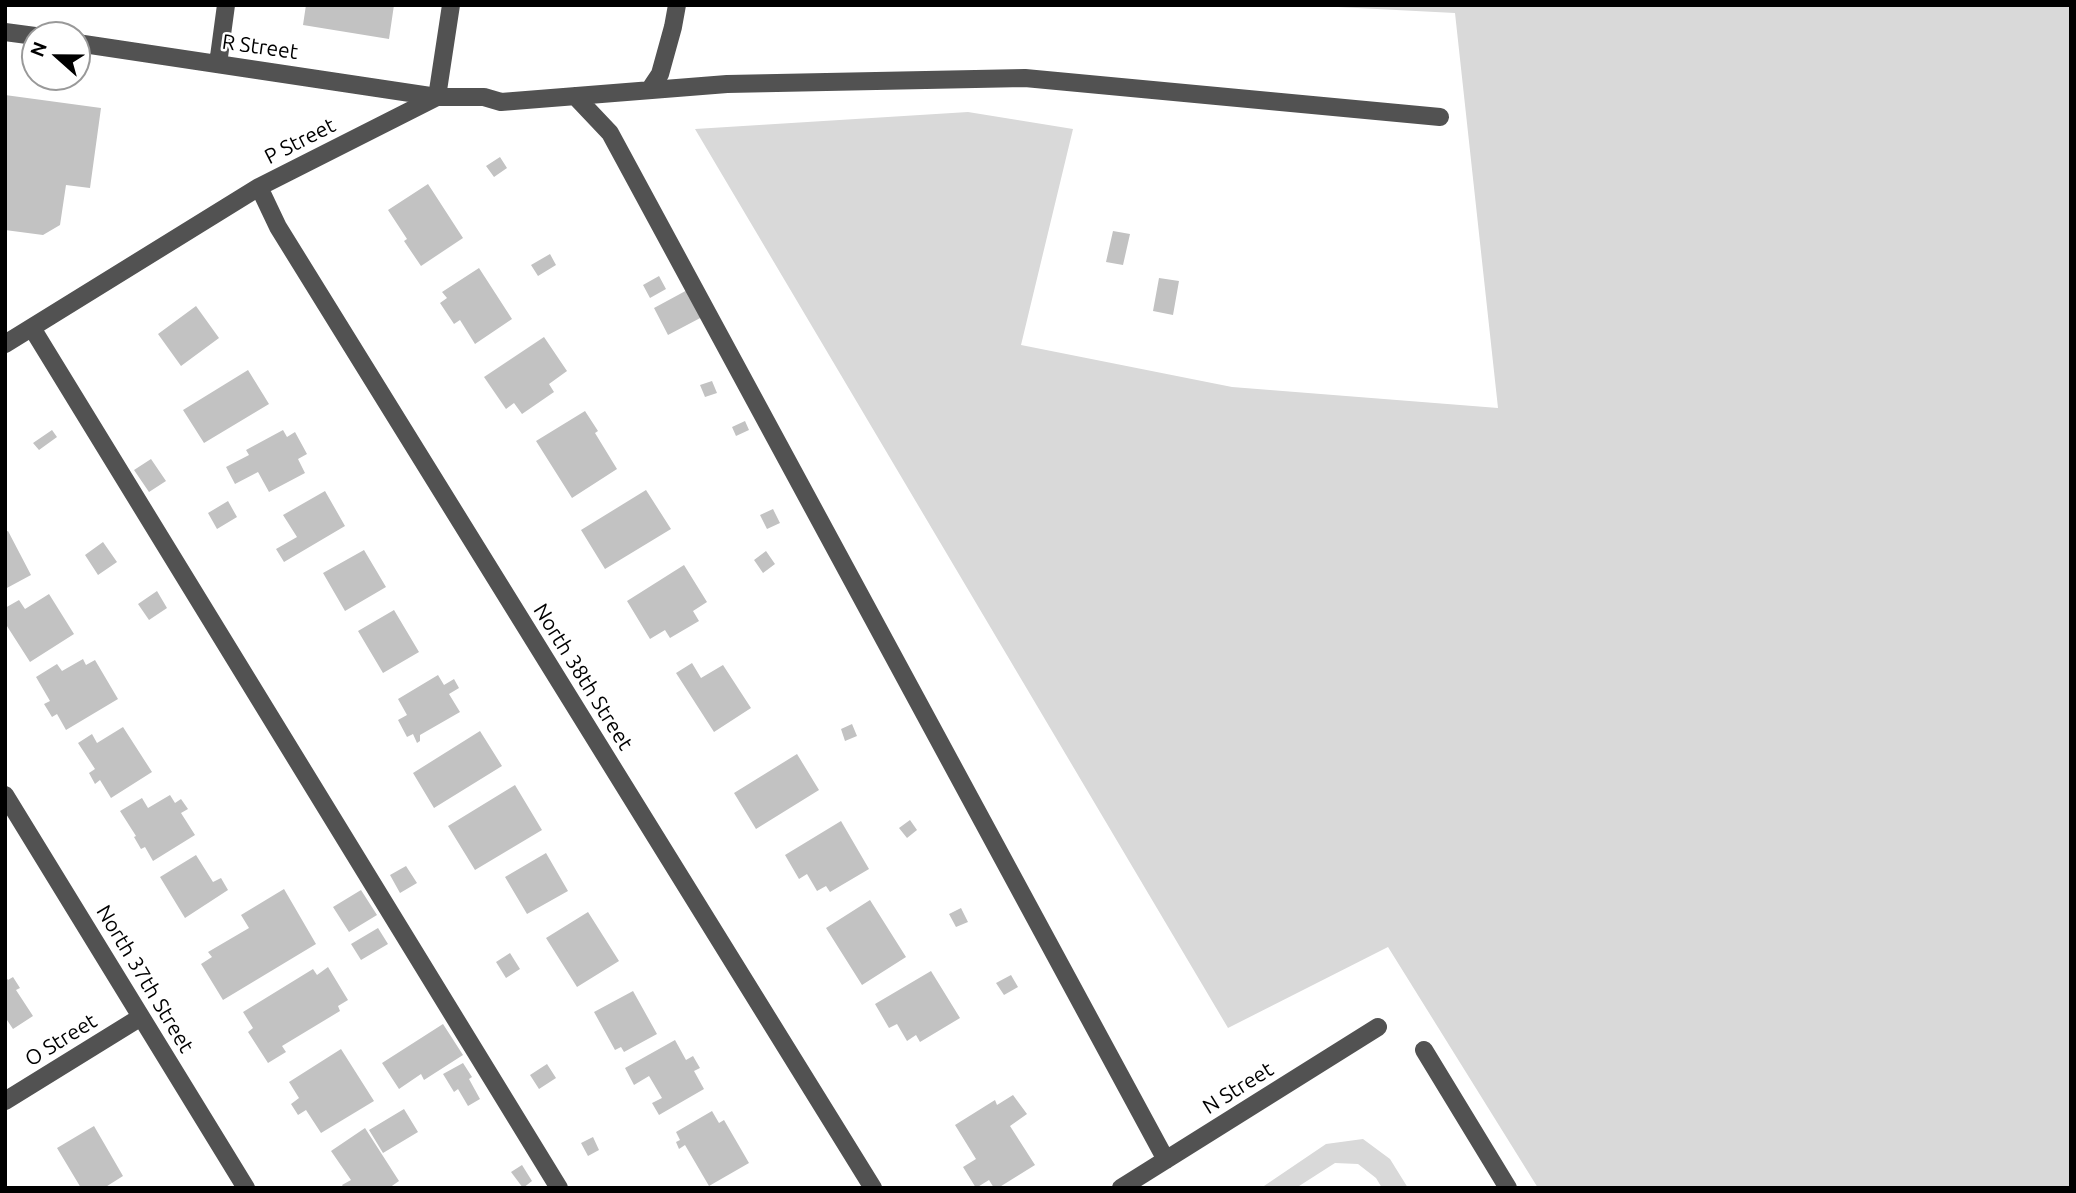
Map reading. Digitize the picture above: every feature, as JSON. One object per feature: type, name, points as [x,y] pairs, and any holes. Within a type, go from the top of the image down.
[{"type":"street","points":[[218,64],[226,5]]},
{"type":"street","points":[[437,97],[451,5]]},
{"type":"street","points":[[650,89],[660,74],[677,5]]},
{"type":"street","name":"R Street","points":[[91,45],[437,97]]},
{"type":"street","name":"P Street","points":[[5,344],[260,187],[437,97],[484,97],[501,102],[727,84],[1025,78],[1440,117]]},
{"type":"street","points":[[575,96],[610,133],[1166,1160]]},
{"type":"street","name":"North 38th Street","points":[[260,187],[278,227],[873,1188]]},
{"type":"street","points":[[32,328],[559,1188]]},
{"type":"street","name":"North 37th Street","points":[[5,795],[246,1188]]},
{"type":"street","name":"O Street","points":[[5,1101],[141,1017]]},
{"type":"street","name":"N Street","points":[[1121,1188],[1378,1027]]},
{"type":"street","points":[[1424,1050],[1508,1188]]},
{"type":"shaded area","points":[[1299,5],[2071,5],[2071,1188],[1538,1188],[1388,947],[1228,1028],[695,129],[968,112],[1073,129],[1021,345],[1232,387],[1498,408],[1455,13]]},
{"type":"shaded area","points":[[1363,1139],[1390,1159],[1408,1188],[1382,1188],[1376,1178],[1358,1164],[1335,1163],[1296,1188],[1261,1188],[1326,1144]]},
{"type":"building","points":[[306,5],[394,5],[389,39],[303,25]]},
{"type":"building","points":[[5,95],[101,108],[90,188],[66,185],[60,225],[43,235],[5,230]]},
{"type":"building","points":[[500,157],[507,168],[494,177],[486,166]]},
{"type":"building","points":[[428,184],[463,238],[421,266],[388,210]]},
{"type":"building","points":[[1113,231],[1130,234],[1123,265],[1106,262]]},
{"type":"building","points":[[550,254],[556,265],[538,276],[531,265]]},
{"type":"building","points":[[479,268],[512,319],[475,344],[460,320],[454,324],[440,303],[447,298],[442,292]]},
{"type":"building","points":[[659,276],[666,289],[650,298],[643,285]]},
{"type":"building","points":[[1159,278],[1179,281],[1173,315],[1153,311]]},
{"type":"building","points":[[691,288],[704,316],[668,335],[654,308]]},
{"type":"building","points":[[196,306],[219,338],[181,366],[158,334]]},
{"type":"building","points":[[544,337],[567,371],[549,384],[554,392],[522,414],[514,403],[506,409],[484,377]]},
{"type":"building","points":[[248,370],[269,404],[204,443],[183,410]]},
{"type":"building","points":[[712,381],[717,393],[705,397],[700,385]]},
{"type":"building","points":[[585,411],[617,469],[572,498],[536,441]]},
{"type":"building","points":[[745,421],[749,430],[736,436],[732,427]]},
{"type":"building","points":[[52,430],[57,437],[39,450],[33,443]]},
{"type":"building","points":[[283,430],[287,437],[295,432],[307,454],[298,459],[305,473],[269,492],[258,472],[235,484],[226,467],[249,455],[246,450]]},
{"type":"building","points":[[151,459],[166,481],[149,492],[134,470]]},
{"type":"building","points":[[646,490],[671,529],[605,569],[581,530]]},
{"type":"building","points":[[325,491],[345,526],[284,562],[276,549],[297,537],[283,515]]},
{"type":"building","points":[[228,501],[237,517],[217,529],[208,513]]},
{"type":"building","points":[[773,509],[780,523],[767,529],[760,515]]},
{"type":"building","points":[[8,531],[31,575],[5,589],[5,532]]},
{"type":"building","points":[[103,542],[117,562],[98,575],[85,555]]},
{"type":"building","points":[[364,550],[386,587],[345,611],[323,573]]},
{"type":"building","points":[[766,551],[775,564],[763,573],[754,560]]},
{"type":"building","points":[[684,565],[707,602],[693,611],[699,621],[670,638],[665,630],[650,639],[627,601]]},
{"type":"building","points":[[157,591],[167,608],[149,620],[138,604]]},
{"type":"building","points":[[49,594],[74,634],[30,662],[5,623],[5,608],[19,600],[25,609]]},
{"type":"building","points":[[394,610],[419,652],[383,673],[358,631]]},
{"type":"building","points":[[83,659],[86,665],[95,660],[118,699],[66,730],[57,714],[52,717],[44,704],[50,701],[36,677],[57,664],[62,671]]},
{"type":"building","points":[[692,663],[701,678],[723,665],[751,708],[714,732],[676,673]]},
{"type":"building","points":[[438,675],[444,685],[454,679],[459,688],[449,694],[460,712],[420,735],[420,741],[417,743],[413,734],[407,737],[398,720],[407,715],[398,699]]},
{"type":"building","points":[[852,724],[857,736],[845,741],[841,729]]},
{"type":"building","points":[[123,727],[152,772],[111,798],[100,780],[95,784],[89,773],[95,769],[78,743],[92,734],[97,743]]},
{"type":"building","points":[[480,731],[502,766],[434,808],[413,773]]},
{"type":"building","points":[[797,754],[819,790],[756,829],[734,793]]},
{"type":"building","points":[[515,785],[542,830],[475,870],[448,826]]},
{"type":"building","points":[[170,795],[175,803],[181,799],[188,809],[181,813],[195,835],[153,861],[145,847],[141,849],[120,811],[142,798],[148,808]]},
{"type":"building","points":[[910,820],[917,830],[907,838],[899,828]]},
{"type":"building","points":[[841,821],[869,869],[830,892],[826,886],[817,891],[807,874],[799,879],[785,855]]},
{"type":"building","points":[[546,853],[568,891],[527,914],[505,877]]},
{"type":"building","points":[[196,855],[213,882],[221,878],[228,890],[185,918],[160,877]]},
{"type":"building","points":[[406,866],[417,883],[400,893],[390,875]]},
{"type":"building","points":[[284,889],[316,944],[223,1000],[201,964],[212,957],[208,952],[249,928],[241,915]]},
{"type":"building","points":[[361,890],[377,915],[349,932],[333,907]]},
{"type":"building","points":[[870,900],[906,957],[862,985],[826,928]]},
{"type":"building","points":[[961,908],[968,922],[956,927],[949,914]]},
{"type":"building","points":[[588,912],[619,961],[577,987],[546,938]]},
{"type":"building","points":[[378,928],[388,944],[361,960],[351,944]]},
{"type":"building","points":[[510,953],[520,969],[506,978],[496,962]]},
{"type":"building","points":[[328,967],[348,1000],[338,1006],[340,1011],[282,1046],[286,1052],[268,1063],[248,1032],[253,1028],[243,1012],[313,969],[317,975]]},
{"type":"building","points":[[931,971],[960,1018],[920,1042],[916,1035],[907,1041],[897,1024],[889,1028],[875,1004]]},
{"type":"building","points":[[1011,975],[1018,987],[1004,995],[996,983]]},
{"type":"building","points":[[5,976],[8,980],[13,977],[20,988],[16,990],[33,1016],[13,1029],[5,1017]]},
{"type":"building","points":[[633,991],[657,1034],[624,1052],[621,1047],[615,1050],[594,1012]]},
{"type":"building","points":[[443,1024],[463,1055],[424,1080],[421,1074],[399,1089],[382,1063]]},
{"type":"building","points":[[675,1040],[686,1060],[693,1056],[700,1068],[694,1071],[704,1089],[659,1115],[652,1103],[662,1098],[649,1076],[634,1085],[625,1068]]},
{"type":"building","points":[[341,1049],[374,1101],[321,1133],[306,1110],[298,1115],[291,1104],[299,1098],[289,1082]]},
{"type":"building","points":[[463,1063],[472,1077],[469,1079],[480,1099],[468,1106],[458,1089],[454,1092],[443,1074]]},
{"type":"building","points":[[547,1064],[556,1078],[539,1089],[530,1075]]},
{"type":"building","points":[[1013,1095],[1027,1114],[1010,1126],[1035,1165],[998,1188],[994,1188],[989,1180],[976,1188],[963,1167],[976,1159],[955,1125],[995,1100],[997,1105]]},
{"type":"building","points":[[404,1109],[418,1132],[383,1153],[369,1130]]},
{"type":"building","points":[[712,1111],[719,1123],[724,1120],[749,1163],[709,1186],[685,1145],[679,1149],[676,1142],[680,1140],[676,1132]]},
{"type":"building","points":[[94,1126],[123,1176],[104,1188],[81,1188],[57,1148]]},
{"type":"building","points":[[365,1128],[399,1181],[389,1188],[344,1188],[342,1185],[351,1180],[331,1151]]},
{"type":"building","points":[[593,1137],[599,1150],[588,1156],[581,1143]]},
{"type":"building","points":[[522,1165],[532,1181],[523,1188],[511,1172]]}]
